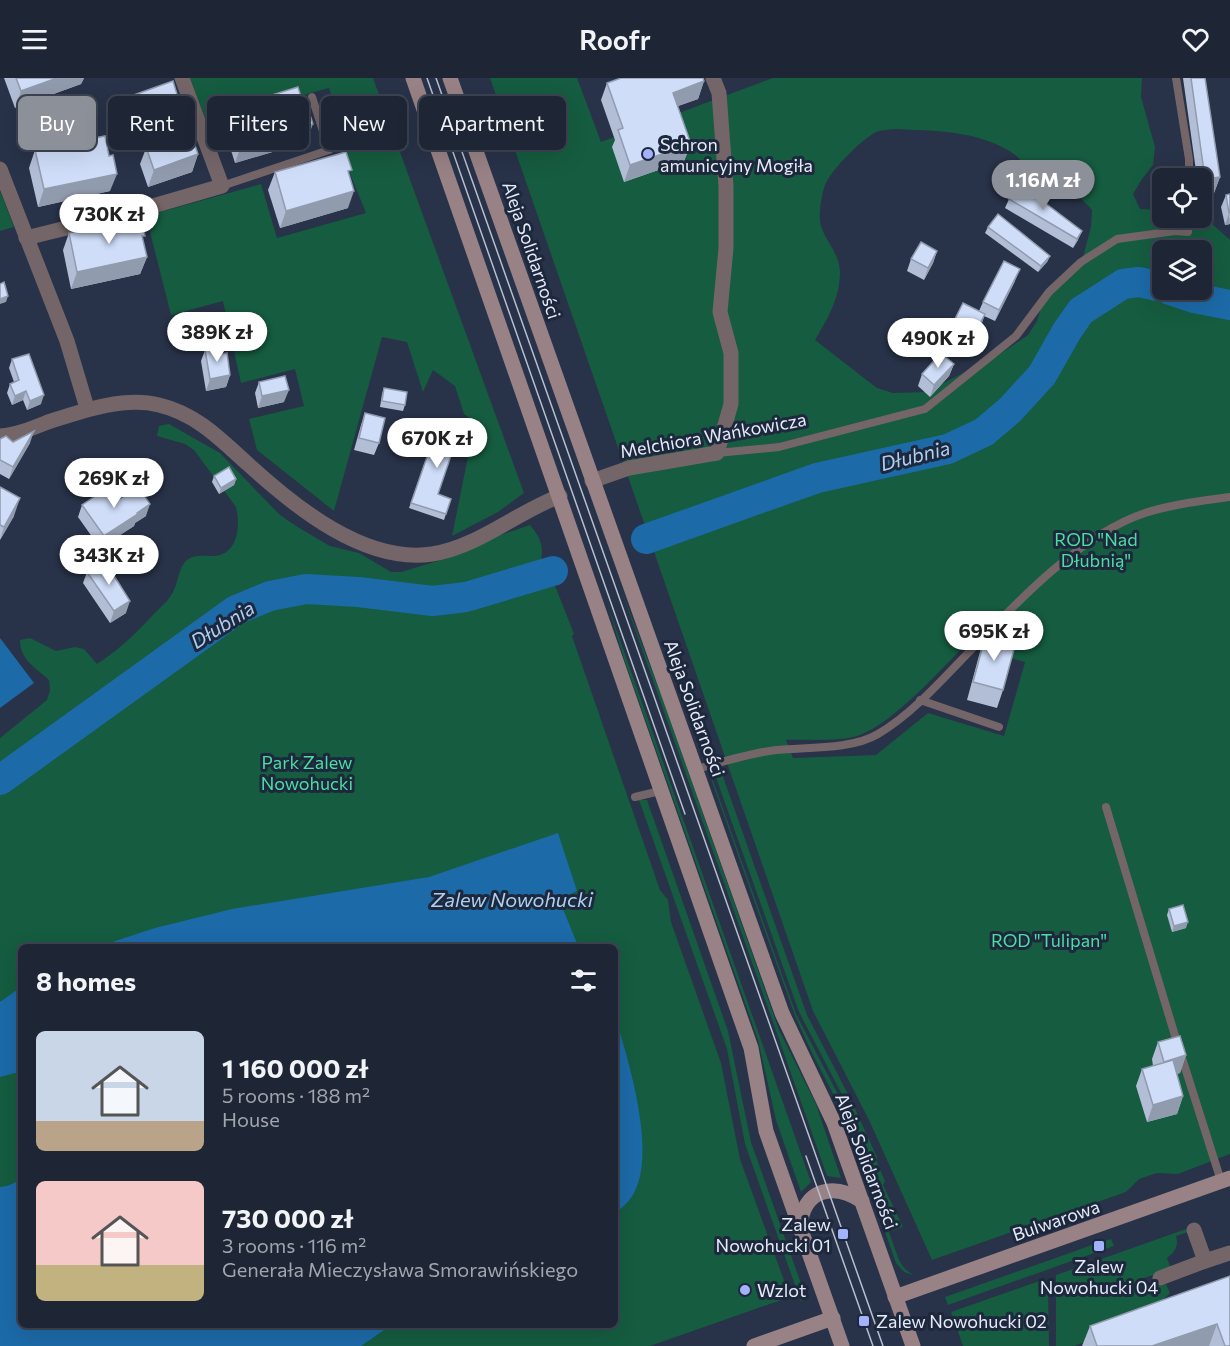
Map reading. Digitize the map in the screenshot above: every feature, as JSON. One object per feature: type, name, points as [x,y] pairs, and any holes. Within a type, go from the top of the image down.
[{"type":"street","points":[[26,238],[139,210],[222,186],[182,78]]},
{"type":"street","points":[[413,78],[751,1048],[766,1131],[842,1346]]},
{"type":"street","name":"Aleja Solidarności","points":[[450,78],[782,1013],[834,1123],[913,1346]]},
{"type":"street","points":[[713,78],[719,93],[726,186],[726,248],[720,312],[731,353],[731,404],[717,453]]},
{"type":"street","points":[[0,169],[67,341],[87,408]]},
{"type":"street","points":[[0,436],[35,427],[87,408],[150,404],[174,410],[196,419],[297,506],[347,536],[392,553],[410,556],[434,554],[463,546],[535,506],[560,496]]},
{"type":"street","name":"Melchiora Wańkowicza","points":[[592,481],[629,468],[717,453]]},
{"type":"street","name":"Bulwarowa","points":[[896,1297],[1226,1179]]},
{"type":"street","points":[[800,1229],[805,1206],[819,1193],[842,1191],[862,1201]]},
{"type":"street","points":[[1194,1230],[1205,1261]]},
{"type":"street","points":[[1160,1278],[1230,1253]]},
{"type":"street","points":[[754,1346],[833,1318]]},
{"type":"lane","points":[[1176,78],[1189,168]]},
{"type":"lane","points":[[222,186],[329,150],[312,97]]},
{"type":"lane","name":"Melchiora Wańkowicza","points":[[717,453],[779,447],[926,409],[1016,336],[1049,292],[1081,262],[1117,239],[1175,231],[1188,232],[1188,228]]},
{"type":"lane","points":[[697,770],[773,750],[860,743],[878,734],[920,700],[1077,549],[1144,513],[1180,504],[1230,496]]},
{"type":"lane","points":[[920,700],[999,727]]},
{"type":"lane","points":[[635,797],[660,791]]},
{"type":"lane","points":[[1106,807],[1176,1039],[1226,1179]]},
{"type":"green space","points":[[190,78],[373,78],[380,96],[332,96],[329,88],[300,96],[207,96],[206,122]]},
{"type":"green space","points":[[490,78],[577,78],[601,142],[773,78],[1142,78],[1141,97],[1155,147],[1153,165],[1133,194],[1140,209],[1152,210],[1152,228],[1212,228],[1212,224],[1230,240],[1230,1154],[1178,1174],[1157,1173],[1139,1179],[1126,1192],[932,1260],[869,1120],[813,1011],[515,150],[566,150],[566,96],[496,96]],"holes":[[[924,130],[984,139],[998,145],[1015,155],[1038,176],[1067,190],[1086,203],[1092,210],[1091,227],[1083,257],[1046,291],[1037,321],[1028,335],[1000,354],[926,392],[893,393],[877,388],[815,340],[832,307],[838,290],[840,272],[837,257],[824,234],[820,221],[821,203],[829,178],[840,163],[863,141],[880,131]],[[971,639],[982,652],[1025,662],[1004,736],[928,713],[876,755],[793,758],[786,740],[844,739],[874,728],[903,706]]]},
{"type":"green space","points":[[399,150],[524,493],[498,512],[452,536],[475,422],[464,414],[455,386],[433,370],[423,392],[407,342],[382,337],[334,511],[257,450],[249,419],[304,406],[295,369],[241,383],[223,301],[171,315],[146,216],[261,184],[277,238],[366,213],[342,154],[351,151]]},
{"type":"green space","points":[[0,191],[14,227],[0,231]]},
{"type":"green space","name":"Park Zalew Nowohucki","points":[[169,424],[220,453],[280,515],[330,546],[359,553],[391,572],[401,572],[464,553],[483,541],[530,525],[539,537],[541,561],[545,560],[574,634],[572,636],[660,890],[668,900],[671,922],[721,1063],[740,1159],[790,1297],[650,1346],[0,1346],[0,738],[47,700],[50,690],[49,680],[25,658],[20,640],[30,638],[56,651],[75,647],[84,649],[97,664],[126,642],[166,602],[173,592],[185,562],[197,556],[220,555],[231,547],[238,528],[236,507],[194,450],[185,444],[157,436],[159,426]]},
{"type":"green space","points":[[618,581],[663,700],[779,1030],[816,1104],[841,1178],[827,1176]]},
{"type":"green space","points":[[607,603],[811,1182],[801,1192],[776,1120],[758,1040],[624,659]]},
{"type":"green space","points":[[720,768],[807,1015],[850,1098],[877,1157],[876,1160],[885,1181],[883,1185],[903,1227],[892,1231],[849,1108],[799,1012],[714,772]]},
{"type":"green space","points":[[711,775],[796,1014],[842,1102],[899,1260],[904,1268],[913,1275],[904,1272],[896,1263],[843,1113],[795,1016]]},
{"type":"green space","points":[[639,800],[647,800],[728,1031],[751,1142],[805,1295],[801,1302],[745,1144],[727,1049]]},
{"type":"green space","points":[[1186,1229],[1188,1232],[1176,1236],[1176,1248],[1167,1258],[1171,1269],[1144,1278],[1147,1289],[1166,1284],[1170,1293],[1150,1312],[1091,1340],[1074,1346],[1056,1346],[1056,1275]]},
{"type":"green space","points":[[1111,1239],[1114,1246],[948,1305],[945,1297],[1092,1245],[1094,1250],[1106,1245],[1105,1241]]},
{"type":"green space","points":[[1045,1279],[1048,1283],[1049,1346],[963,1346],[951,1312]]},
{"type":"water","points":[[0,638],[34,683],[0,708]]},
{"type":"water","name":"Zalew Nowohucki","points":[[558,833],[577,891],[559,899],[577,944],[106,944],[155,928],[232,909],[429,877]]},
{"type":"water","points":[[18,989],[18,1074],[0,1077],[0,1002]]},
{"type":"water","points":[[618,1026],[633,1080],[642,1130],[643,1154],[640,1175],[634,1193],[618,1211]]},
{"type":"water","points":[[18,1181],[18,1328],[387,1328],[361,1346],[0,1346],[0,1187]]},
{"type":"building","points":[[16,78],[57,78],[21,91]]},
{"type":"building","points":[[621,78],[703,78],[704,81],[673,93],[691,144],[630,165],[618,130],[623,128],[607,83]]},
{"type":"building","points":[[1191,78],[1205,78],[1220,177],[1212,178],[1212,168],[1203,168]]},
{"type":"building","points":[[173,81],[178,96],[131,96]]},
{"type":"building","points":[[298,87],[301,96],[269,96]]},
{"type":"building","points":[[309,112],[313,124],[309,125]]},
{"type":"building","points":[[105,136],[109,156],[113,155],[117,174],[44,189],[35,150],[96,150],[96,138]]},
{"type":"building","points":[[195,145],[198,154],[154,170],[147,150],[195,150]]},
{"type":"building","points":[[346,152],[352,170],[348,171],[354,191],[286,211],[275,172]]},
{"type":"building","points":[[1020,184],[1082,231],[1077,239],[1009,199]]},
{"type":"building","points":[[1230,194],[1230,213],[1229,213],[1226,195]]},
{"type":"building","points":[[998,214],[1050,256],[1041,266],[988,227]]},
{"type":"building","points":[[142,217],[145,236],[142,236],[147,257],[77,272],[69,233]]},
{"type":"building","points":[[921,242],[937,251],[928,268],[911,259]]},
{"type":"building","points":[[1004,261],[1020,269],[999,310],[983,302]]},
{"type":"building","points":[[4,282],[8,296],[0,299],[0,284]]},
{"type":"building","points":[[963,303],[985,314],[976,331],[954,321]]},
{"type":"building","points":[[220,347],[222,354],[227,353],[230,375],[210,379],[205,350]]},
{"type":"building","points":[[941,353],[954,364],[934,385],[922,374]]},
{"type":"building","points":[[29,354],[44,395],[30,401],[26,391],[15,396],[10,384],[19,380],[12,359]]},
{"type":"building","points":[[285,376],[289,390],[262,396],[259,382]]},
{"type":"building","points":[[384,388],[407,392],[405,405],[382,401]]},
{"type":"building","points":[[365,413],[385,418],[379,443],[359,438]]},
{"type":"building","points":[[444,420],[461,426],[438,494],[451,499],[446,514],[411,503],[437,428],[440,429]]},
{"type":"building","points":[[34,431],[13,467],[0,460],[0,439],[6,436],[13,442]]},
{"type":"building","points":[[229,467],[236,479],[221,488],[214,476]]},
{"type":"building","points":[[110,486],[119,499],[139,488],[150,504],[104,536],[82,505]]},
{"type":"building","points":[[0,487],[20,498],[4,527],[0,525]]},
{"type":"building","points":[[104,560],[130,601],[114,611],[87,572]]},
{"type":"building","points":[[986,634],[1016,642],[1003,690],[973,682]]},
{"type":"building","points":[[1183,905],[1188,922],[1174,926],[1169,909]]},
{"type":"building","points":[[1180,1036],[1186,1055],[1164,1062],[1158,1042]]},
{"type":"building","points":[[1173,1060],[1183,1096],[1153,1105],[1142,1069]]},
{"type":"building","points":[[1230,1276],[1230,1346],[1225,1346],[1217,1324],[1152,1346],[1097,1346],[1090,1326]]},
{"type":"waterway","name":"Dłubnia","points":[[646,539],[817,478],[948,449],[984,432],[1010,410],[1042,375],[1081,311],[1123,284],[1139,282],[1152,285]]},
{"type":"waterway","name":"Dłubnia","points":[[1204,300],[1230,305]]},
{"type":"waterway","name":"Dłubnia","points":[[0,780],[236,610],[270,596],[306,589],[358,592],[433,601],[466,597],[553,571]]},
{"type":"tram line","points":[[427,78],[685,814]]},
{"type":"tram line","points":[[436,78],[883,1346]]},
{"type":"tram line","points":[[806,1156],[873,1346]]},
{"type":"place","name":"Schron amunicyjny Mogiła","points":[[648,154]]},
{"type":"place","name":"Zalew Nowohucki 01","points":[[843,1234]]},
{"type":"place","name":"Zalew Nowohucki 04","points":[[1099,1246]]},
{"type":"place","name":"Wzlot","points":[[745,1290]]},
{"type":"place","name":"Zalew Nowohucki 02","points":[[864,1321]]},
{"type":"park label","name":"ROD \"Nad Dłubnią\"","points":[[1096,549]]},
{"type":"park label","name":"ROD \"Tulipan\"","points":[[1049,940]]}]
